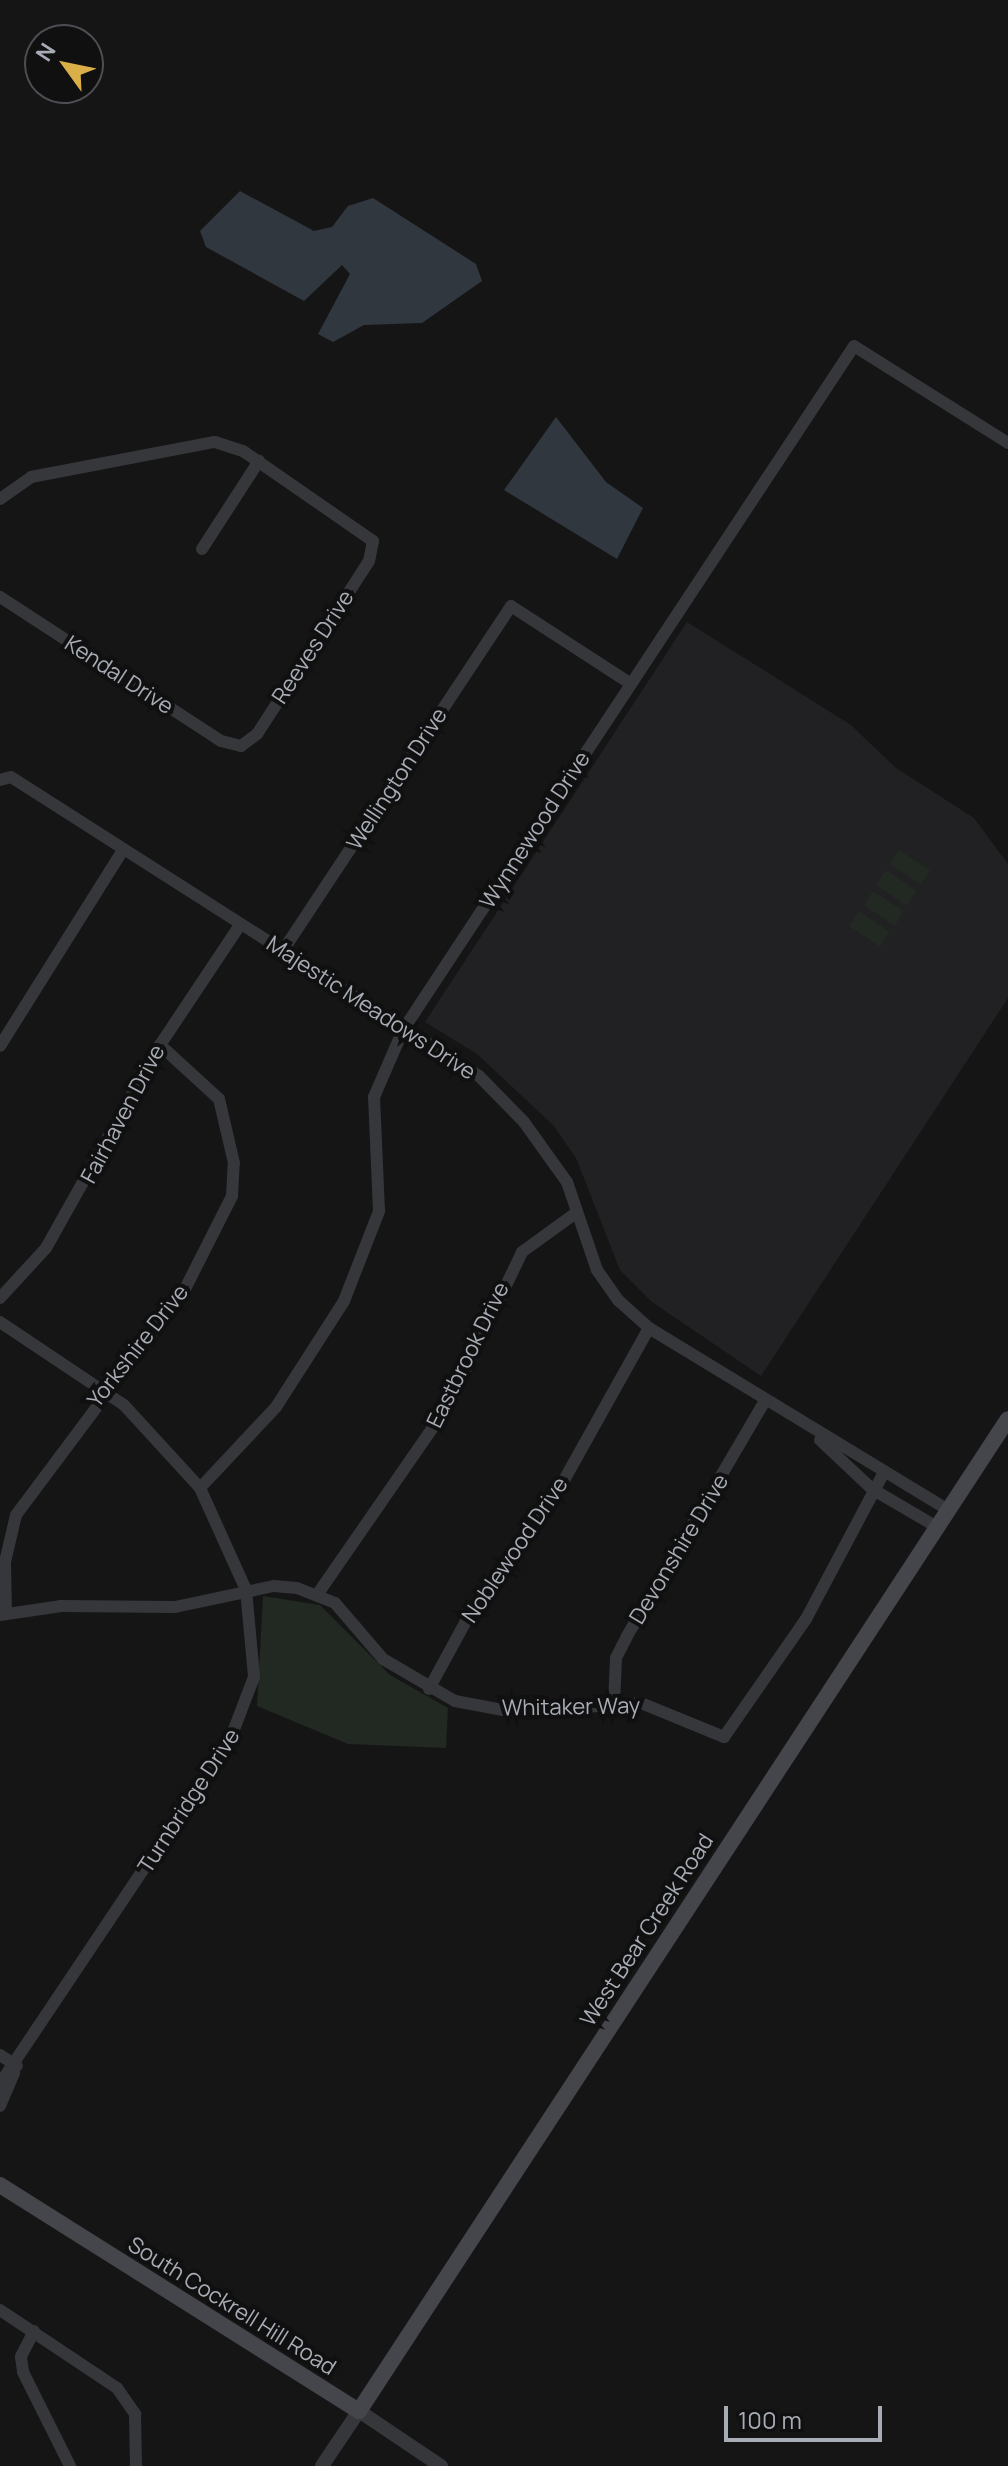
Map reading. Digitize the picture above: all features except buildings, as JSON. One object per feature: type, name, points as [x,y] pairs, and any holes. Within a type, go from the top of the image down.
[{"type":"main road","name":"West Bear Creek Road","points":[[359,2411],[1008,1419]]},
{"type":"main road","name":"South Cockrell Hill Road","points":[[0,2185],[359,2411]]},
{"type":"street","name":"Wynnewood Drive","points":[[200,1488],[276,1407],[344,1301],[379,1211],[374,1097],[403,1030],[854,346],[1008,443]]},
{"type":"street","points":[[0,499],[31,477],[215,442],[259,461],[202,549]]},
{"type":"street","name":"Reeves Drive","points":[[241,746],[257,734],[369,561],[373,541],[259,461]]},
{"type":"street","name":"Kendal Drive","points":[[0,597],[221,741],[241,746]]},
{"type":"street","name":"Wellington Drive","points":[[282,952],[511,606],[631,684]]},
{"type":"street","name":"Majestic Meadows Drive","points":[[6,779],[479,1076],[524,1122],[567,1182],[607,1286],[649,1328],[948,1510]]},
{"type":"street","points":[[0,1046],[123,850]]},
{"type":"street","name":"Fairhaven Drive","points":[[0,1298],[46,1248],[80,1195],[160,1045],[240,925]]},
{"type":"street","name":"Yorkshire Drive","points":[[3,1615],[5,1562],[16,1515],[102,1391],[185,1289],[232,1196],[234,1163],[219,1099],[160,1045]]},
{"type":"street","name":"Eastbrook Drive","points":[[319,1592],[448,1406],[522,1252],[577,1212]]},
{"type":"street","name":"Turnbridge Drive","points":[[0,1322],[102,1391],[158,1435],[200,1488],[246,1590],[254,1677],[246,1708],[17,2066],[0,2106]]},
{"type":"street","name":"Noblewood Drive","points":[[429,1689],[472,1610],[549,1507],[620,1368],[649,1328]]},
{"type":"street","name":"Devonshire Drive","points":[[614,1704],[616,1658],[765,1401]]},
{"type":"street","name":"Majestic Meadows Drive","points":[[803,1424],[872,1489],[937,1527]]},
{"type":"street","name":"Whitaker Way","points":[[319,1592],[383,1659],[429,1689],[514,1712],[641,1703],[732,1735],[806,1619],[872,1489],[884,1472]]},
{"type":"street","points":[[3,1615],[61,1606],[175,1607],[246,1590],[319,1592]]},
{"type":"street","points":[[0,2055],[17,2066]]},
{"type":"street","name":"Turnbridge Drive","points":[[0,2084],[17,2066]]},
{"type":"street","points":[[0,2310],[34,2331],[128,2401],[138,2431],[136,2466]]},
{"type":"street","points":[[34,2331],[23,2372],[70,2466]]},
{"type":"street","name":"West Bear Creek Road","points":[[322,2466],[359,2411]]},
{"type":"street","name":"South Cockrell Hill Road","points":[[359,2411],[441,2466]]},
{"type":"shaded area","points":[[240,191],[314,231],[332,227],[348,206],[373,198],[476,264],[482,281],[422,323],[364,325],[333,342],[318,334],[350,274],[342,265],[304,301],[206,247],[200,231]]},
{"type":"shaded area","points":[[556,417],[606,482],[643,508],[617,559],[504,490]]},
{"type":"shaded area","points":[[687,622],[851,725],[896,768],[974,818],[1008,864],[1008,998],[761,1376],[652,1302],[620,1270],[576,1158],[553,1125],[477,1054],[425,1022]]},
{"type":"shaded area","points":[[899,850],[930,870],[921,884],[890,864]]},
{"type":"shaded area","points":[[886,870],[917,891],[907,906],[876,885]]},
{"type":"shaded area","points":[[873,891],[904,911],[895,925],[864,905]]},
{"type":"shaded area","points":[[859,911],[890,932],[880,947],[849,926]]},
{"type":"shaded area","points":[[263,1596],[320,1605],[390,1675],[448,1708],[446,1748],[348,1744],[257,1706]]}]
